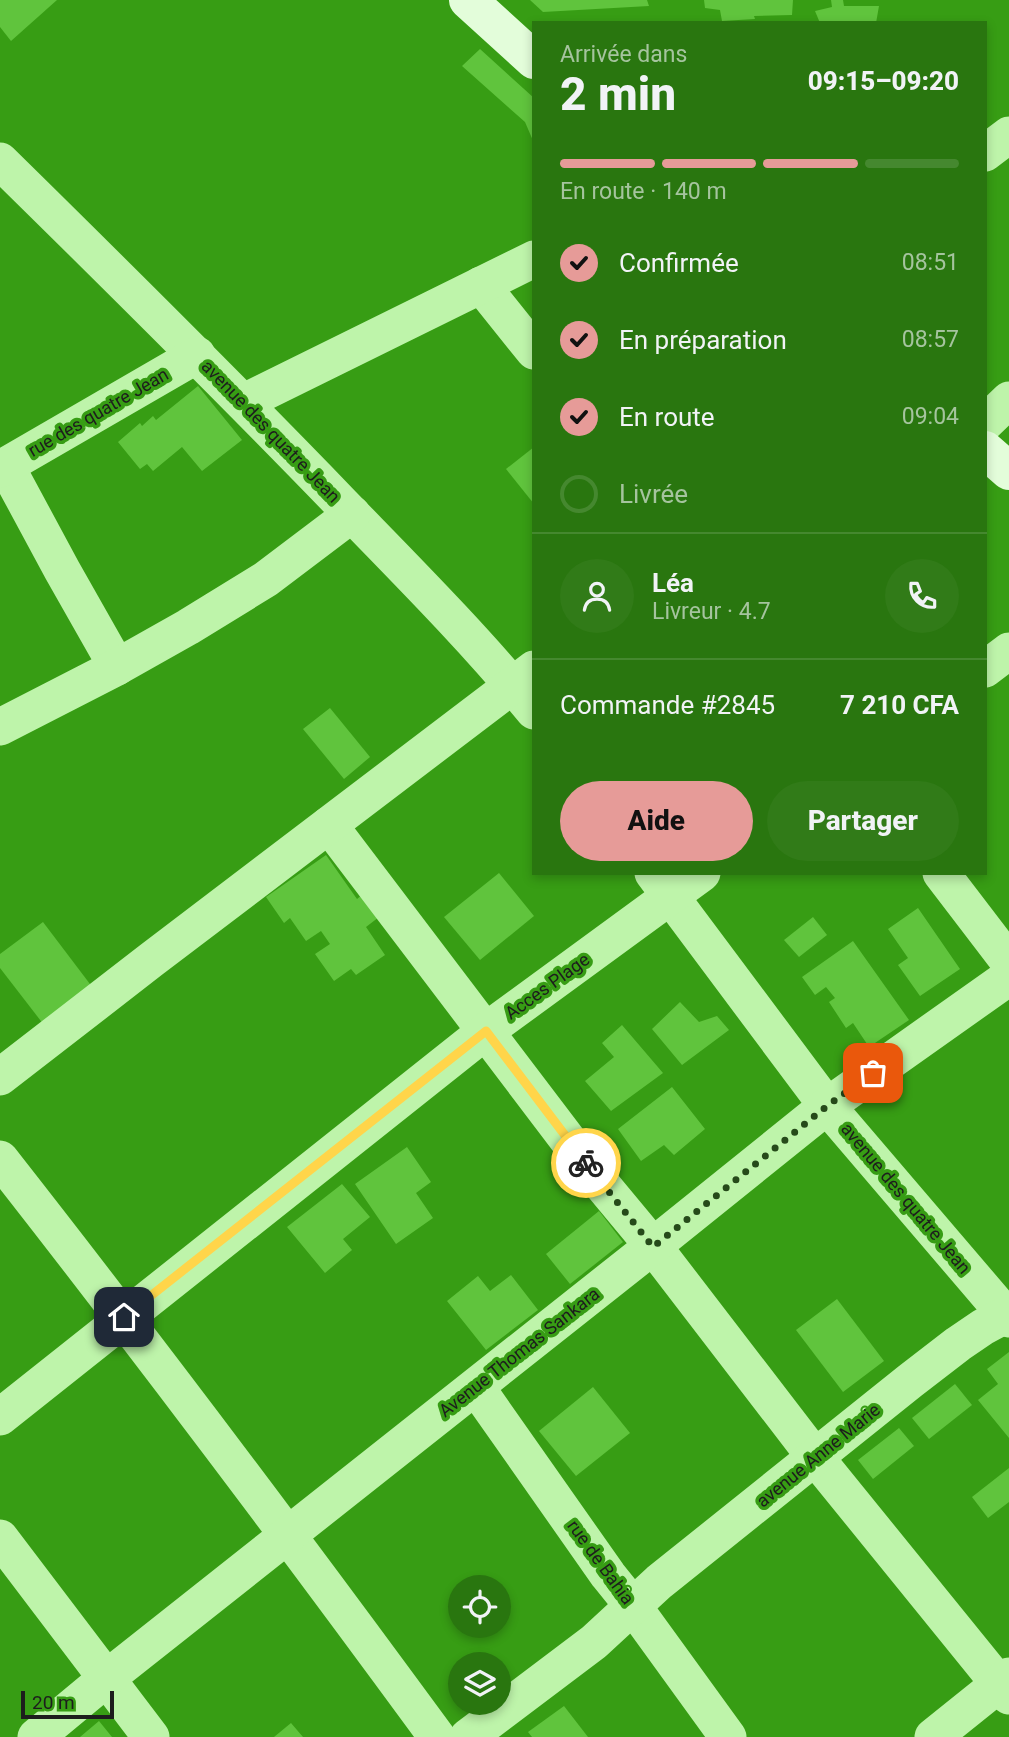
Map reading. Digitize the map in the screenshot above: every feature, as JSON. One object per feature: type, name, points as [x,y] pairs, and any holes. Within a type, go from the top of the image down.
[{"type":"main road","points":[[468,0],[532,58]]},
{"type":"main road","points":[[987,452],[1009,471]]},
{"type":"street","points":[[987,152],[1009,135]]},
{"type":"street","name":"avenue des quatre Jean","points":[[0,161],[244,402],[429,594],[527,688]]},
{"type":"street","points":[[244,402],[532,260]]},
{"type":"street","points":[[481,285],[532,349]]},
{"type":"street","name":"rue des quatre Jean","points":[[3,468],[197,355]]},
{"type":"street","points":[[987,420],[1009,400]]},
{"type":"street","points":[[3,468],[117,667]]},
{"type":"street","points":[[0,727],[188,627],[266,579],[352,514]]},
{"type":"street","points":[[987,668],[1009,651]]},
{"type":"street","points":[[0,1077],[329,825],[527,688]]},
{"type":"street","points":[[329,825],[599,1181],[815,1457],[1006,1685],[933,1737]]},
{"type":"street","name":"Acces Plage","points":[[0,1417],[486,1031],[661,885],[695,875]]},
{"type":"street","points":[[943,875],[1009,962]]},
{"type":"street","name":"avenue des quatre Jean","points":[[661,885],[827,1106],[1008,1316]]},
{"type":"street","name":"Avenue Thomas Sankara","points":[[36,1737],[827,1106],[1009,977]]},
{"type":"street","points":[[0,1159],[124,1317],[437,1737]]},
{"type":"street","name":"avenue Anne Marie","points":[[633,1606],[651,1588],[958,1344],[983,1327],[1008,1316]]},
{"type":"street","name":"rue de Bahia","points":[[476,1387],[608,1575],[728,1737]]},
{"type":"street","points":[[0,1538],[151,1737]]},
{"type":"street","points":[[468,1737],[594,1642],[633,1606]]},
{"type":"building","points":[[0,0],[57,0],[11,41],[0,27]]},
{"type":"building","points":[[530,0],[647,0],[649,6],[543,12]]},
{"type":"building","points":[[704,0],[793,0],[792,15],[754,16],[755,19],[722,21],[720,10],[705,8]]},
{"type":"building","points":[[831,0],[843,0],[844,6],[879,6],[876,21],[819,21],[815,11],[832,7]]},
{"type":"building","points":[[480,49],[532,96],[532,138],[525,122],[462,66]]},
{"type":"building","points":[[198,386],[242,440],[202,471],[182,447],[153,471],[147,464],[140,469],[118,442],[140,423],[142,426],[153,416],[156,420]]},
{"type":"building","points":[[532,449],[532,502],[506,469]]},
{"type":"building","points":[[330,708],[370,757],[344,779],[303,729]]},
{"type":"building","points":[[326,855],[357,899],[363,894],[379,917],[366,927],[385,955],[356,975],[351,969],[334,981],[315,954],[330,944],[321,931],[306,941],[290,918],[284,923],[266,897]]},
{"type":"building","points":[[499,873],[534,916],[480,960],[444,917]]},
{"type":"building","points":[[918,908],[960,969],[920,996],[898,965],[908,958],[888,929]]},
{"type":"building","points":[[813,917],[827,935],[799,957],[784,940]]},
{"type":"building","points":[[43,922],[93,988],[44,1025],[0,968],[0,954]]},
{"type":"building","points":[[853,941],[909,1020],[869,1047],[853,1023],[846,1028],[829,1002],[835,998],[826,987],[815,995],[802,977]]},
{"type":"building","points":[[680,1002],[699,1022],[717,1016],[729,1030],[682,1065],[652,1029]]},
{"type":"building","points":[[622,1025],[663,1073],[611,1111],[585,1081],[614,1057],[602,1043]]},
{"type":"building","points":[[672,1087],[705,1129],[674,1155],[664,1145],[641,1161],[618,1129]]},
{"type":"building","points":[[407,1147],[431,1182],[416,1193],[433,1218],[396,1244],[355,1184]]},
{"type":"building","points":[[342,1184],[370,1217],[343,1239],[352,1250],[325,1273],[287,1227]]},
{"type":"building","points":[[599,1211],[623,1242],[570,1284],[546,1254]]},
{"type":"building","points":[[511,1275],[538,1310],[486,1350],[447,1301],[478,1276],[490,1291]]},
{"type":"building","points":[[837,1299],[884,1361],[843,1392],[796,1330]]},
{"type":"building","points":[[1009,1352],[1009,1438],[978,1400],[998,1384],[987,1369]]},
{"type":"building","points":[[955,1384],[972,1405],[929,1439],[912,1418]]},
{"type":"building","points":[[593,1387],[630,1433],[576,1476],[539,1431]]},
{"type":"building","points":[[899,1428],[914,1446],[873,1479],[858,1460]]},
{"type":"building","points":[[1009,1468],[1009,1502],[988,1518],[972,1497]]},
{"type":"building","points":[[564,1706],[588,1737],[532,1737],[528,1732]]},
{"type":"building","points":[[99,1721],[112,1737],[80,1737]]},
{"type":"building","points":[[291,1723],[303,1737],[274,1737]]},
{"type":"way so far","points":[[586,1163],[653,1247],[827,1106],[873,1073]]},
{"type":"route","points":[[124,1317],[486,1031],[586,1163]]}]
